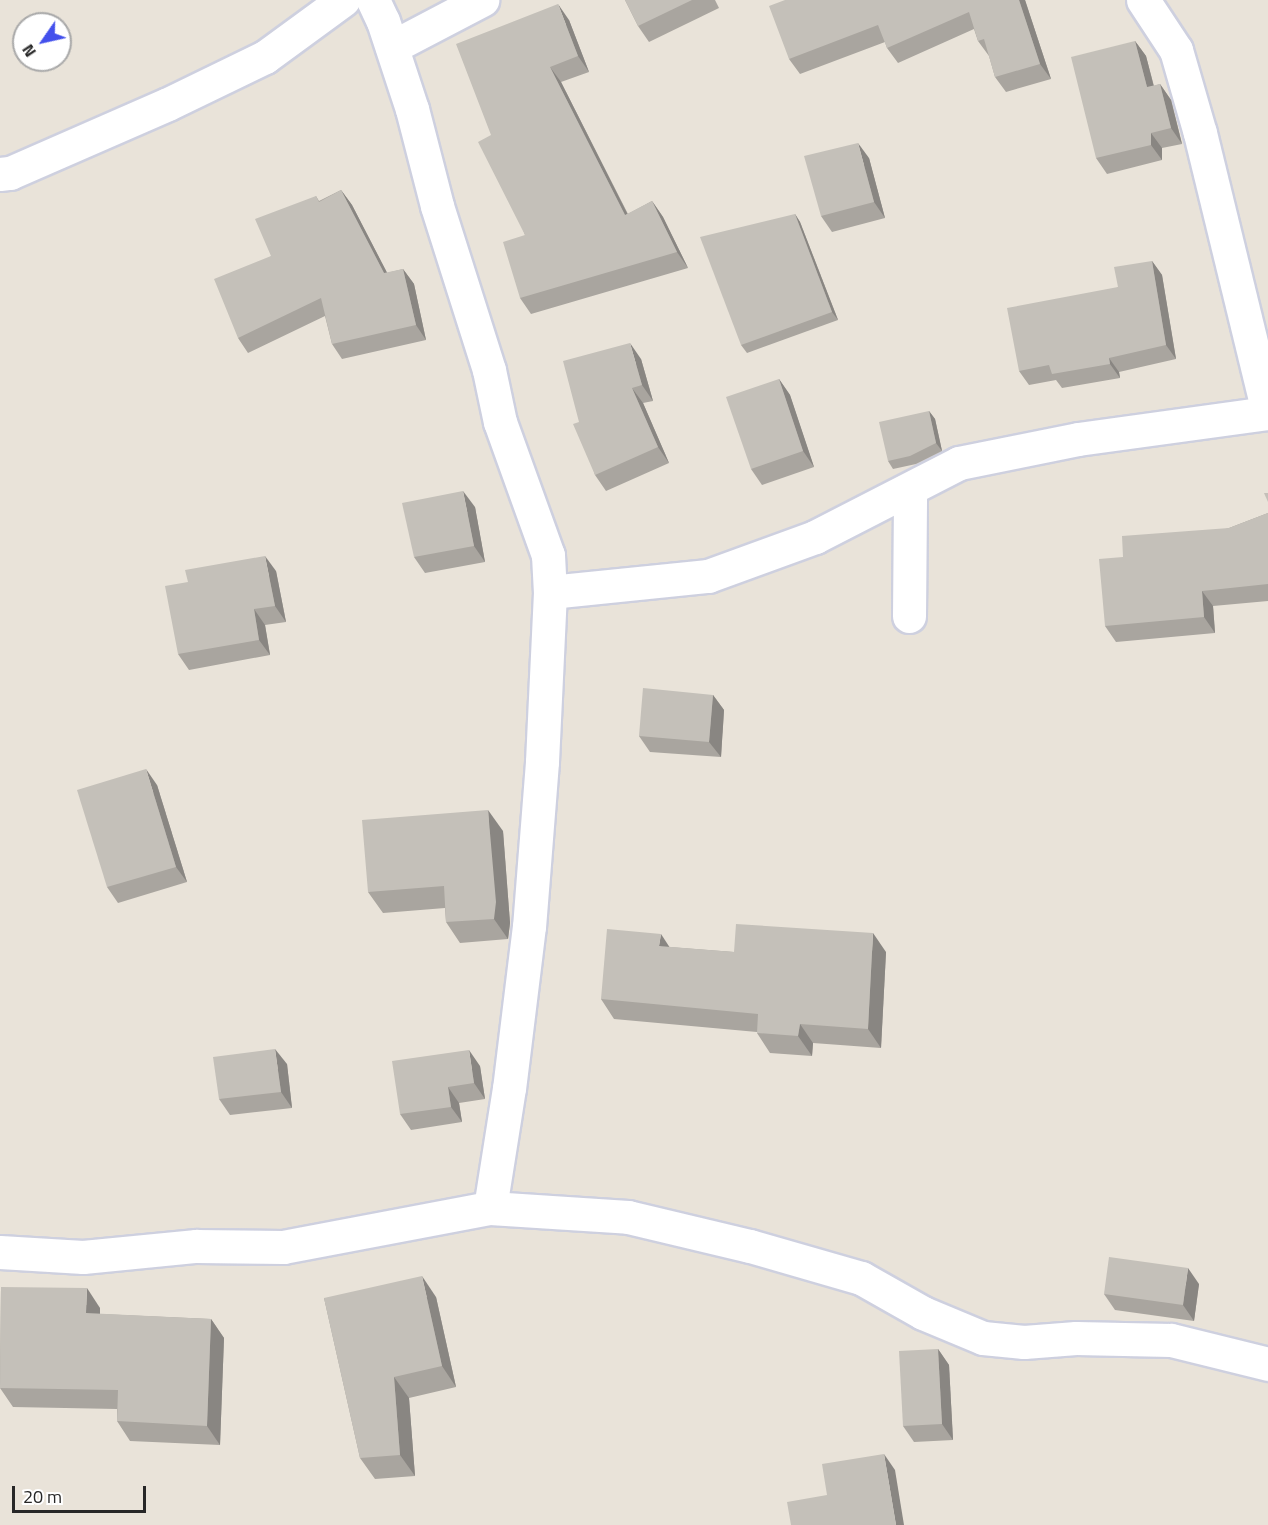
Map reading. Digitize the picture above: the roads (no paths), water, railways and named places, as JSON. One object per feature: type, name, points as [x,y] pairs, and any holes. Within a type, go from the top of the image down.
[{"type":"street","points":[[0,174],[10,173],[168,104],[265,57],[343,0]]},
{"type":"street","points":[[373,0],[392,47],[437,206],[489,370],[500,422],[548,555],[550,592],[542,762],[529,926],[509,1088],[490,1208]]},
{"type":"street","points":[[392,47],[482,0]]},
{"type":"street","points":[[550,592],[708,576],[814,537],[959,463],[1078,439],[1268,413],[1200,133],[1176,50],[1143,0]]},
{"type":"street","points":[[909,616],[910,489]]},
{"type":"street","points":[[0,1252],[82,1257],[196,1246],[283,1247],[490,1208],[628,1217],[750,1246],[861,1278],[923,1313],[983,1338],[1023,1342],[1076,1338],[1171,1340],[1268,1364]]}]
